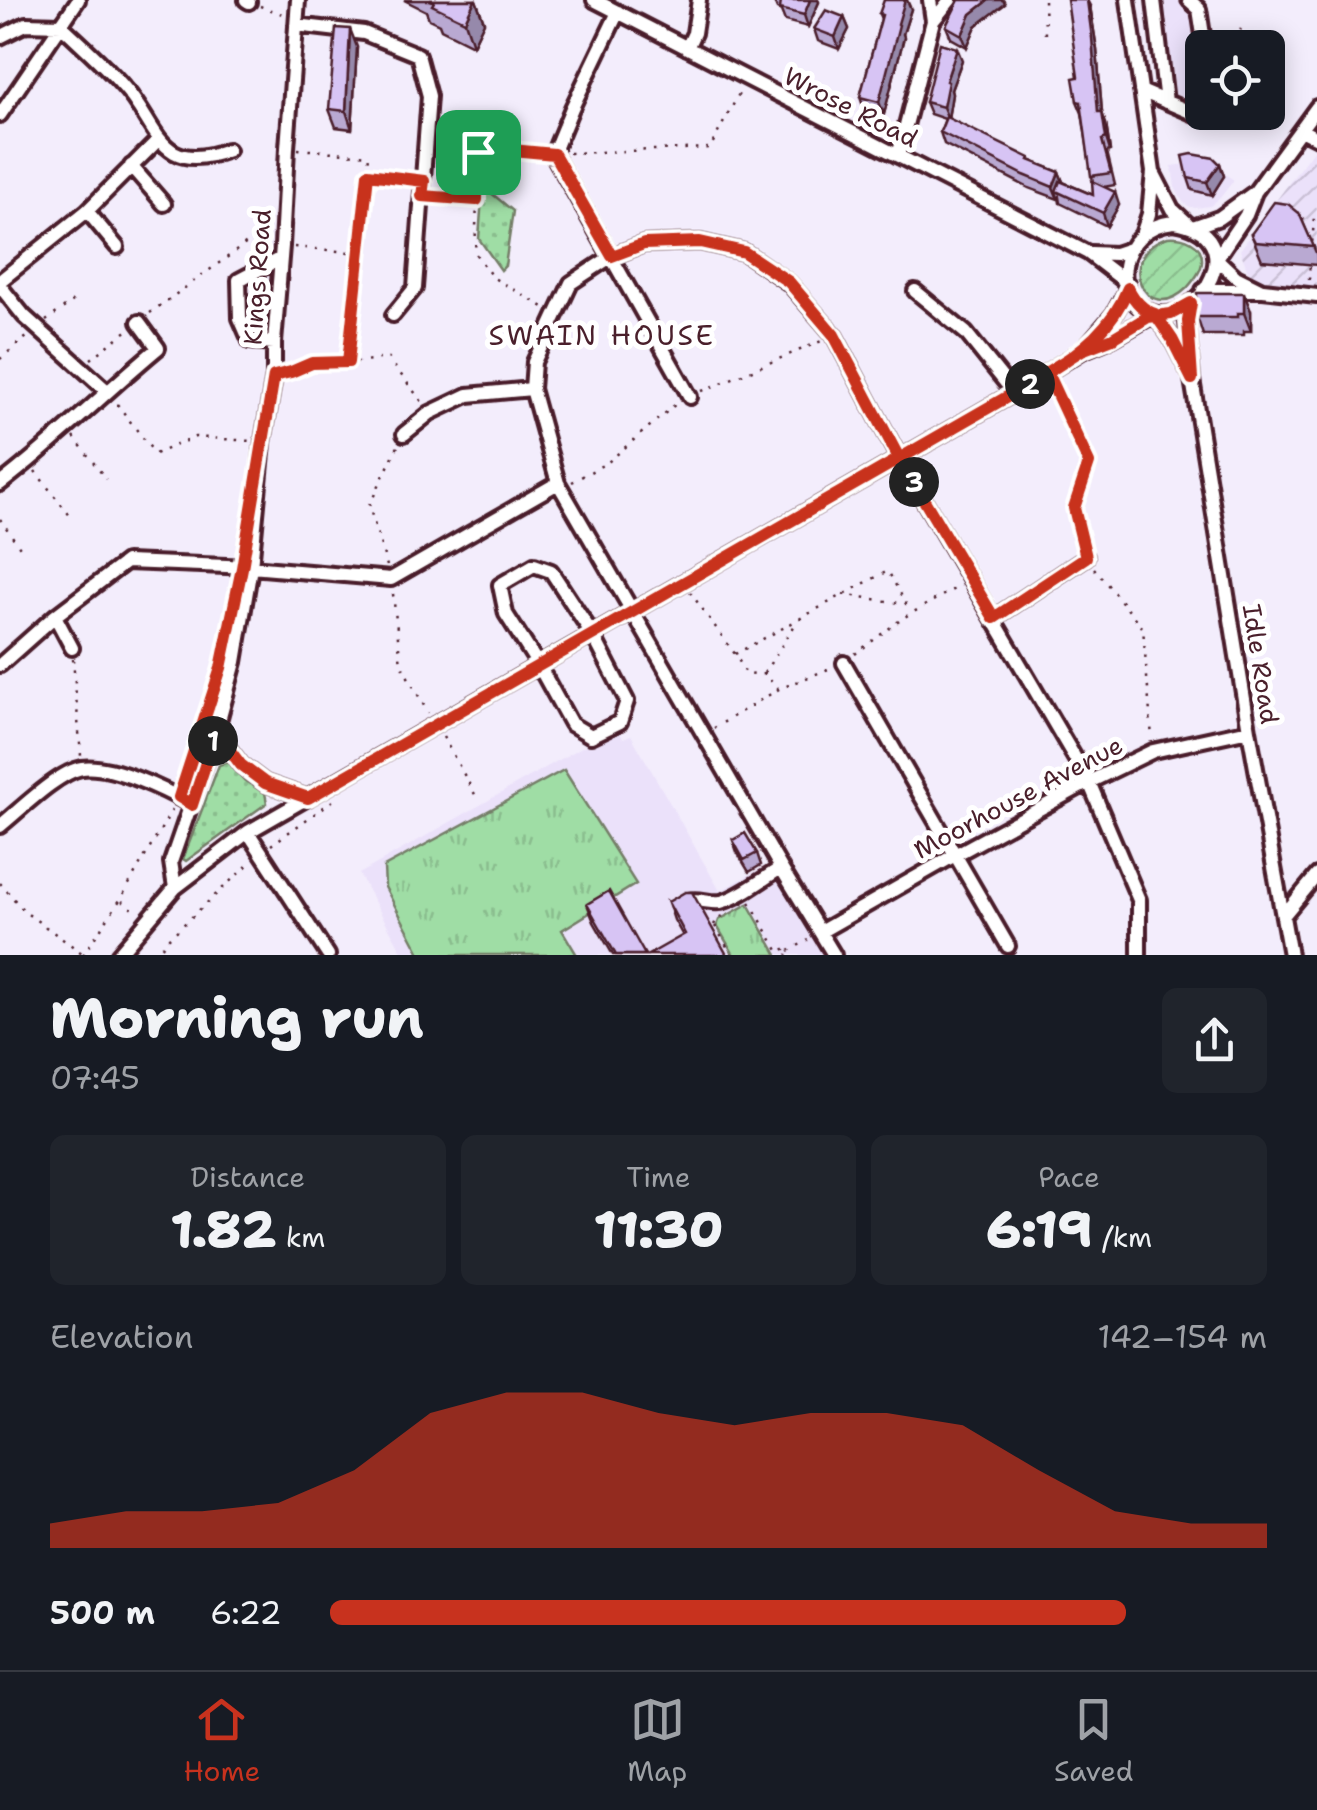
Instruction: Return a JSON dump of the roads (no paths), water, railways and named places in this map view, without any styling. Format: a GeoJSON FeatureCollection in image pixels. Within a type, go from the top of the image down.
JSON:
{"type":"FeatureCollection","features":[{"type":"Feature","properties":{"kind":"street"},"geometry":{"type":"LineString","coordinates":[[0,115],[78,0]]}},
{"type":"Feature","properties":{"kind":"street","name":"Kings Road"},"geometry":{"type":"LineString","coordinates":[[175,888],[171,862],[216,732],[235,662],[251,567],[263,442],[274,376],[298,0]]}},
{"type":"Feature","properties":{"kind":"street","name":"Wrose Road"},"geometry":{"type":"LineString","coordinates":[[594,0],[1088,253],[1127,286]]}},
{"type":"Feature","properties":{"kind":"street"},"geometry":{"type":"LineString","coordinates":[[687,48],[694,34],[698,0]]}},
{"type":"Feature","properties":{"kind":"street"},"geometry":{"type":"LineString","coordinates":[[898,156],[932,21],[930,0]]}},
{"type":"Feature","properties":{"kind":"street"},"geometry":{"type":"LineString","coordinates":[[932,21],[950,0]]}},
{"type":"Feature","properties":{"kind":"street"},"geometry":{"type":"LineString","coordinates":[[1128,0],[1153,172],[1144,232],[1130,249],[1125,266],[1127,286],[1141,307],[1155,314],[1171,314],[1191,303],[1203,290],[1213,276],[1217,258],[1208,238],[1172,209],[1153,172]]}},
{"type":"Feature","properties":{"kind":"street"},"geometry":{"type":"LineString","coordinates":[[1154,0],[1166,102]]}},
{"type":"Feature","properties":{"kind":"street"},"geometry":{"type":"LineString","coordinates":[[1188,0],[1199,9],[1202,30]]}},
{"type":"Feature","properties":{"kind":"street"},"geometry":{"type":"LineString","coordinates":[[618,12],[554,154],[690,396]]}},
{"type":"Feature","properties":{"kind":"street"},"geometry":{"type":"LineString","coordinates":[[0,37],[26,24],[62,25],[126,88],[158,140],[193,158],[228,150]]}},
{"type":"Feature","properties":{"kind":"street"},"geometry":{"type":"LineString","coordinates":[[296,25],[364,33],[418,55],[430,96],[415,288],[393,315]]}},
{"type":"Feature","properties":{"kind":"street"},"geometry":{"type":"LineString","coordinates":[[1141,90],[1185,110]]}},
{"type":"Feature","properties":{"kind":"street"},"geometry":{"type":"LineString","coordinates":[[1217,258],[1246,215],[1255,192],[1317,107]]}},
{"type":"Feature","properties":{"kind":"street"},"geometry":{"type":"LineString","coordinates":[[1300,130],[1317,138]]}},
{"type":"Feature","properties":{"kind":"street"},"geometry":{"type":"LineString","coordinates":[[107,391],[24,316],[0,283],[87,211],[158,140]]}},
{"type":"Feature","properties":{"kind":"street"},"geometry":{"type":"LineString","coordinates":[[131,166],[164,204]]}},
{"type":"Feature","properties":{"kind":"street"},"geometry":{"type":"LineString","coordinates":[[1144,232],[1162,223],[1191,226],[1219,218],[1255,192]]}},
{"type":"Feature","properties":{"kind":"street"},"geometry":{"type":"LineString","coordinates":[[87,211],[118,247]]}},
{"type":"Feature","properties":{"kind":"street"},"geometry":{"type":"LineString","coordinates":[[834,955],[817,935],[558,483],[532,389],[534,362],[571,282],[612,256],[644,244],[700,242],[744,252],[789,282],[834,335],[899,458],[1089,782],[1139,900],[1139,955]]}},
{"type":"Feature","properties":{"kind":"street"},"geometry":{"type":"LineString","coordinates":[[1088,253],[1108,255],[1130,249]]}},
{"type":"Feature","properties":{"kind":"street"},"geometry":{"type":"LineString","coordinates":[[274,343],[250,342],[240,318],[239,280],[282,252]]}},
{"type":"Feature","properties":{"kind":"street"},"geometry":{"type":"LineString","coordinates":[[1217,258],[1236,277],[1263,290]]}},
{"type":"Feature","properties":{"kind":"street"},"geometry":{"type":"LineString","coordinates":[[1082,350],[1114,314],[1127,286]]}},
{"type":"Feature","properties":{"kind":"street"},"geometry":{"type":"LineString","coordinates":[[1203,290],[1263,290],[1312,296]]}},
{"type":"Feature","properties":{"kind":"street"},"geometry":{"type":"LineString","coordinates":[[915,291],[966,333],[1014,393]]}},
{"type":"Feature","properties":{"kind":"street","name":"Idle Road"},"geometry":{"type":"LineString","coordinates":[[1191,303],[1188,321],[1192,379],[1290,955]]}},
{"type":"Feature","properties":{"kind":"street"},"geometry":{"type":"LineString","coordinates":[[118,955],[175,888],[248,832],[1014,393],[1082,350],[1155,314]]}},
{"type":"Feature","properties":{"kind":"street","name":"Idle Road"},"geometry":{"type":"LineString","coordinates":[[1155,314],[1192,379]]}},
{"type":"Feature","properties":{"kind":"street"},"geometry":{"type":"LineString","coordinates":[[0,484],[158,348],[139,322]]}},
{"type":"Feature","properties":{"kind":"street"},"geometry":{"type":"LineString","coordinates":[[404,434],[430,413],[468,395],[532,389]]}},
{"type":"Feature","properties":{"kind":"street"},"geometry":{"type":"LineString","coordinates":[[0,666],[55,616],[126,562],[251,567],[391,579],[558,483]]}},
{"type":"Feature","properties":{"kind":"street"},"geometry":{"type":"LineString","coordinates":[[994,618],[1086,557]]}},
{"type":"Feature","properties":{"kind":"street"},"geometry":{"type":"LineString","coordinates":[[534,565],[552,571],[593,635],[627,701],[620,722],[591,736],[571,724],[506,614],[500,585],[534,565]]}},
{"type":"Feature","properties":{"kind":"street"},"geometry":{"type":"LineString","coordinates":[[55,616],[72,648]]}},
{"type":"Feature","properties":{"kind":"street"},"geometry":{"type":"LineString","coordinates":[[844,663],[1008,946]]}},
{"type":"Feature","properties":{"kind":"street","name":"Moorhouse Avenue"},"geometry":{"type":"LineString","coordinates":[[817,935],[956,854],[1153,751],[1249,730]]}},
{"type":"Feature","properties":{"kind":"street"},"geometry":{"type":"LineString","coordinates":[[216,732],[241,765],[265,783],[308,798]]}},
{"type":"Feature","properties":{"kind":"street"},"geometry":{"type":"LineString","coordinates":[[0,826],[53,782],[82,768],[120,772],[192,805]]}},
{"type":"Feature","properties":{"kind":"street"},"geometry":{"type":"LineString","coordinates":[[248,832],[328,955]]}},
{"type":"Feature","properties":{"kind":"street"},"geometry":{"type":"LineString","coordinates":[[688,901],[726,900],[781,868]]}},
{"type":"Feature","properties":{"kind":"street"},"geometry":{"type":"LineString","coordinates":[[1284,915],[1317,875]]}},
{"type":"Feature","properties":{"kind":"district","name":"SWAIN HOUSE"},"geometry":{"type":"Point","coordinates":[602,335]}}]}
